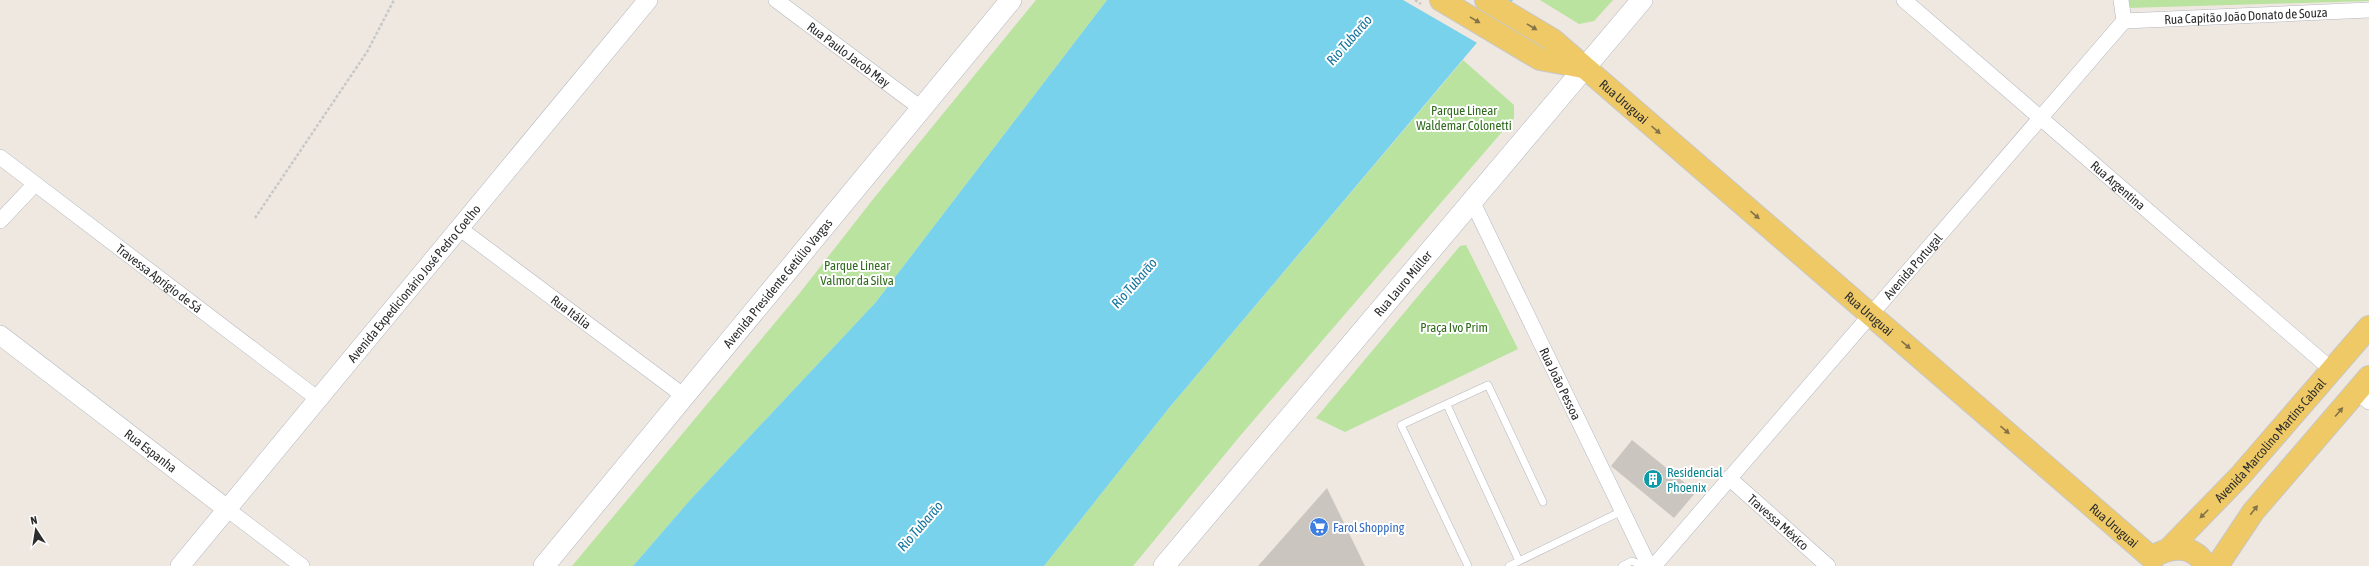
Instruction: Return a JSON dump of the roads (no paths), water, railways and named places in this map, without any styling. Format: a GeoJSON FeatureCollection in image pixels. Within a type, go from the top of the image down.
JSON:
{"type":"FeatureCollection","features":[{"type":"Feature","properties":{"kind":"main road","name":"Avenida Presidente Getúlio Vargas"},"geometry":{"type":"LineString","coordinates":[[544,566],[1011,0]]}},
{"type":"Feature","properties":{"kind":"main road"},"geometry":{"type":"LineString","coordinates":[[1441,0],[1540,59],[1584,68]]}},
{"type":"Feature","properties":{"kind":"main road","name":"Rua Uruguai"},"geometry":{"type":"LineString","coordinates":[[1486,0],[1553,40],[1870,314],[2157,558]]}},
{"type":"Feature","properties":{"kind":"main road","name":"Rua Lauro Müller"},"geometry":{"type":"LineString","coordinates":[[1164,566],[1642,0]]}},
{"type":"Feature","properties":{"kind":"main road","name":"Avenida Marcolino Martins Cabral"},"geometry":{"type":"LineString","coordinates":[[2157,558],[2240,476],[2369,327]]}},
{"type":"Feature","properties":{"kind":"main road"},"geometry":{"type":"LineString","coordinates":[[2217,566],[2253,512],[2365,390]]}},
{"type":"Feature","properties":{"kind":"main road"},"geometry":{"type":"LineString","coordinates":[[2157,558],[2187,549],[2196,553],[2206,566]]}},
{"type":"Feature","properties":{"kind":"street","name":"Avenida Expedicionário José Pedro Coelho"},"geometry":{"type":"LineString","coordinates":[[180,566],[648,0]]}},
{"type":"Feature","properties":{"kind":"street","name":"Rua Paulo Jacob May"},"geometry":{"type":"LineString","coordinates":[[776,0],[922,108]]}},
{"type":"Feature","properties":{"kind":"street","name":"Rua Argentina"},"geometry":{"type":"LineString","coordinates":[[1904,0],[2332,370]]}},
{"type":"Feature","properties":{"kind":"street"},"geometry":{"type":"LineString","coordinates":[[2121,0],[2124,21]]}},
{"type":"Feature","properties":{"kind":"street","name":"Rua Capitão João Donato de Souza"},"geometry":{"type":"LineString","coordinates":[[2124,21],[2369,10]]}},
{"type":"Feature","properties":{"kind":"street","name":"Avenida Portugal"},"geometry":{"type":"LineString","coordinates":[[1654,566],[2124,21]]}},
{"type":"Feature","properties":{"kind":"street","name":"Travessa Aprígio de Sá"},"geometry":{"type":"LineString","coordinates":[[0,157],[318,399]]}},
{"type":"Feature","properties":{"kind":"street"},"geometry":{"type":"LineString","coordinates":[[0,221],[35,184]]}},
{"type":"Feature","properties":{"kind":"street","name":"Rua João Pessoa"},"geometry":{"type":"LineString","coordinates":[[1472,201],[1649,566]]}},
{"type":"Feature","properties":{"kind":"street","name":"Rua Itália"},"geometry":{"type":"LineString","coordinates":[[459,228],[684,396]]}},
{"type":"Feature","properties":{"kind":"street","name":"Rua Espanha"},"geometry":{"type":"LineString","coordinates":[[0,335],[302,566]]}},
{"type":"Feature","properties":{"kind":"street","name":"Travessa México"},"geometry":{"type":"LineString","coordinates":[[1729,478],[1828,566]]}},
{"type":"Feature","properties":{"kind":"lane"},"geometry":{"type":"LineString","coordinates":[[1468,566],[1401,425],[1488,386],[1543,502]]}},
{"type":"Feature","properties":{"kind":"lane"},"geometry":{"type":"LineString","coordinates":[[1447,405],[1519,561]]}},
{"type":"Feature","properties":{"kind":"lane"},"geometry":{"type":"LineString","coordinates":[[1509,566],[1622,511]]}},
{"type":"Feature","properties":{"kind":"lane"},"geometry":{"type":"LineString","coordinates":[[1622,566],[1632,561],[1643,566]]}},
{"type":"Feature","properties":{"kind":"water","name":"Rio Tubarão"},"geometry":{"type":"Polygon","coordinates":[[[1107,0],[1513,0],[1169,408],[1044,566],[633,566],[691,499],[876,302],[1107,0]]]}},
{"type":"Feature","properties":{"kind":"place","name":"Residencial Phoenix"},"geometry":{"type":"Point","coordinates":[1653,479]}},
{"type":"Feature","properties":{"kind":"place","name":"Farol Shopping"},"geometry":{"type":"Point","coordinates":[1319,527]}},
{"type":"Feature","properties":{"kind":"park label","name":"Parque Linear Waldemar Colonetti"},"geometry":{"type":"Point","coordinates":[1464,118]}},
{"type":"Feature","properties":{"kind":"park label","name":"Parque Linear Valmor da Silva"},"geometry":{"type":"Point","coordinates":[857,272]}},
{"type":"Feature","properties":{"kind":"park label","name":"Praça Ivo Prim"},"geometry":{"type":"Point","coordinates":[1454,327]}}]}
